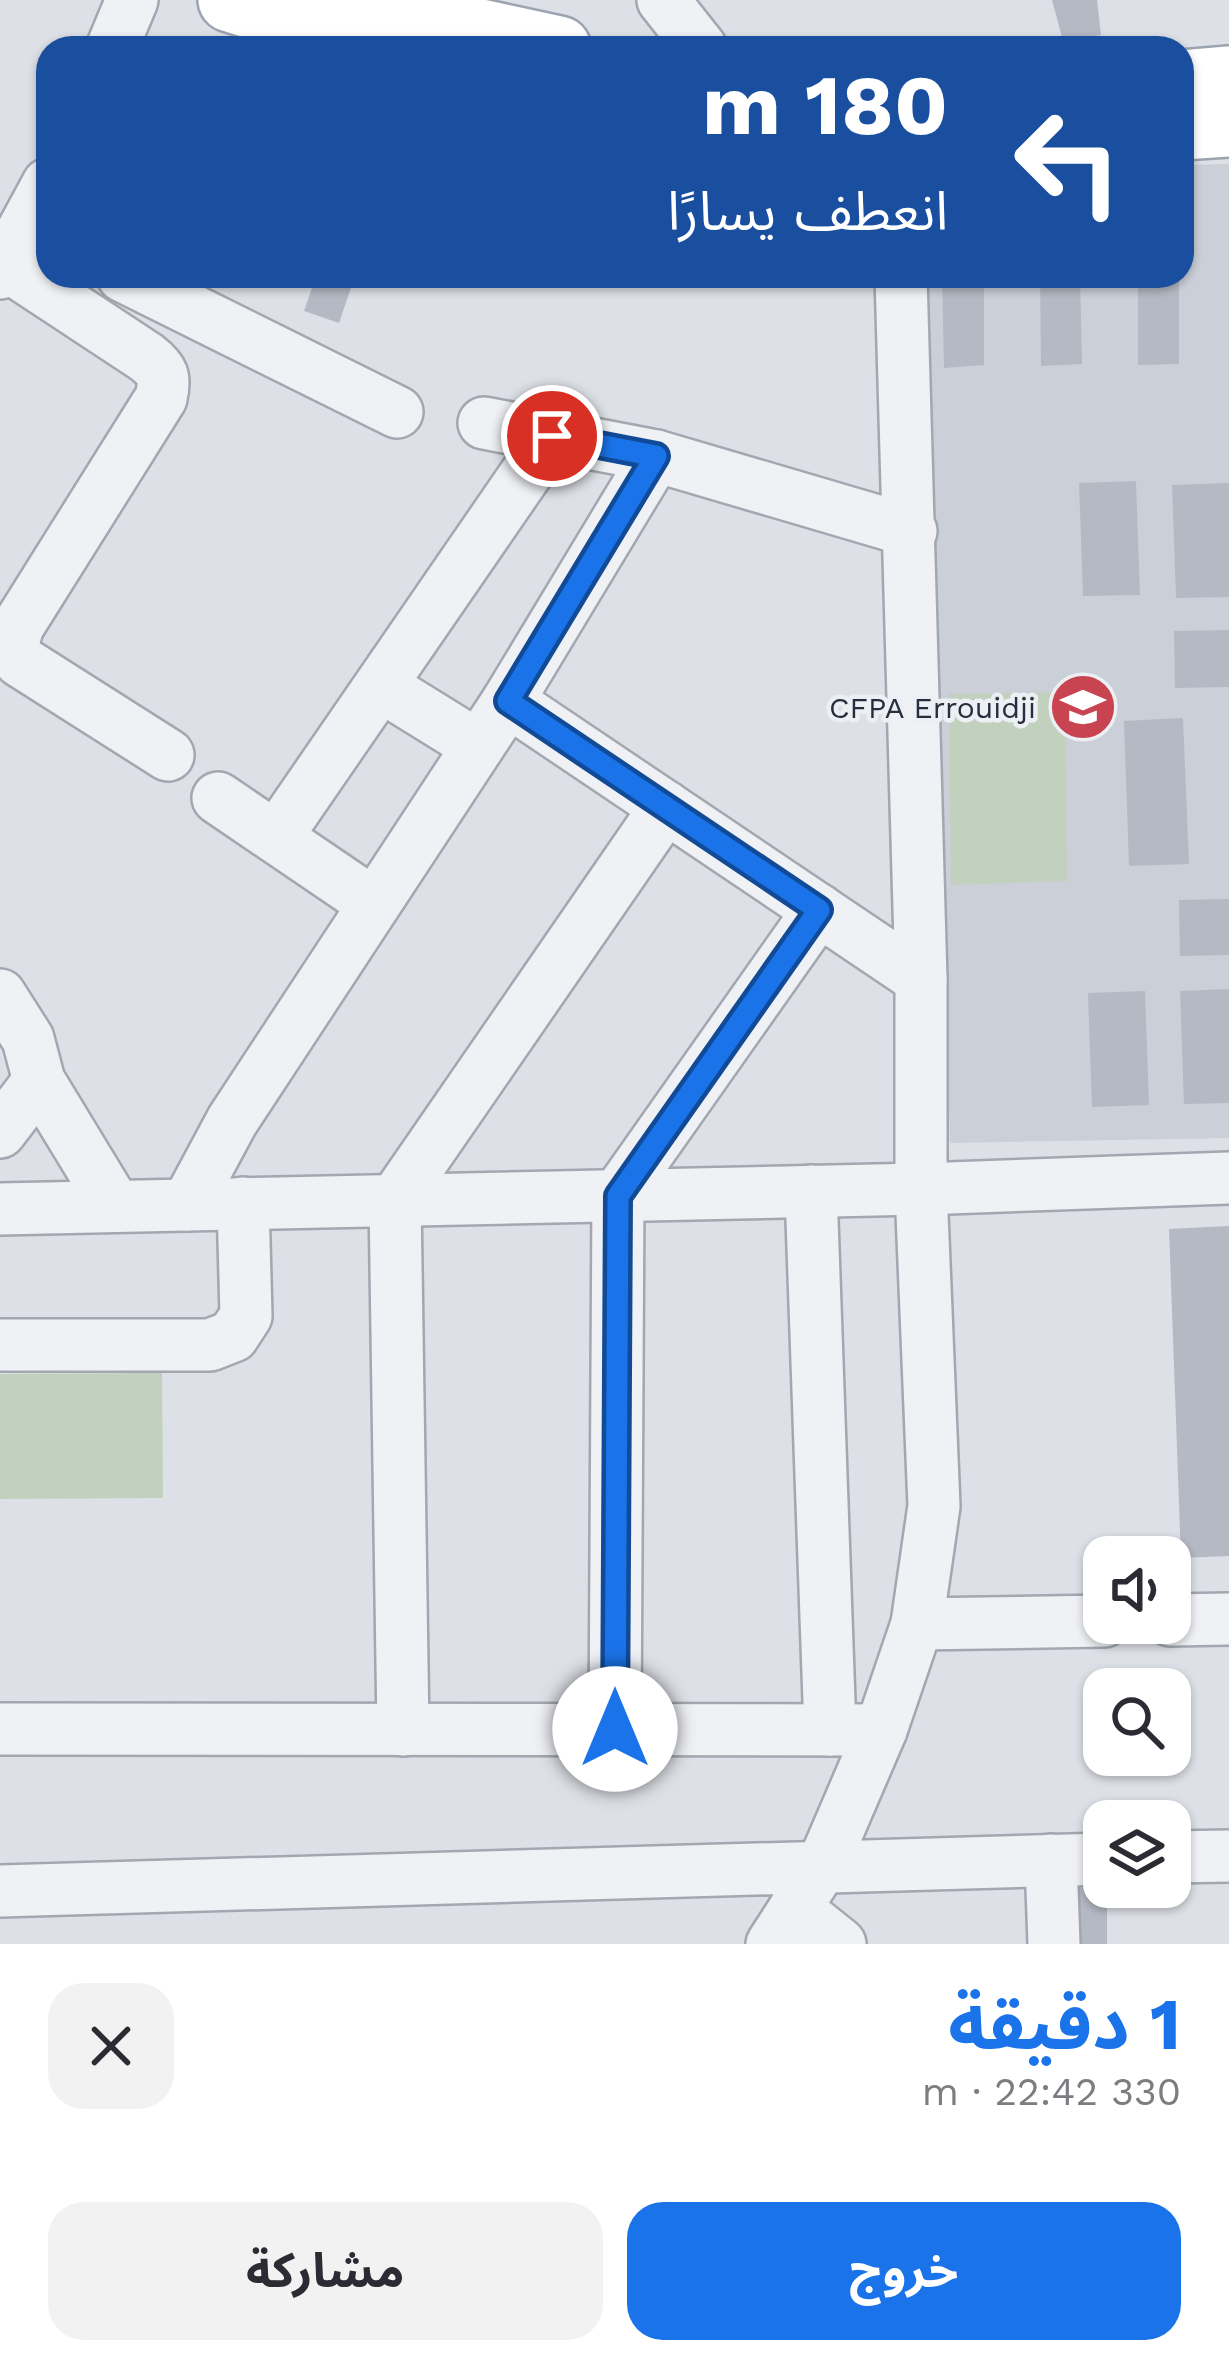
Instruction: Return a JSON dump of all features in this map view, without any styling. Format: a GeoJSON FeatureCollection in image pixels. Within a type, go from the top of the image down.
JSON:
{"type":"FeatureCollection","features":[{"type":"Feature","properties":{"kind":"main road"},"geometry":{"type":"LineString","coordinates":[[230,0],[344,36]]}},
{"type":"Feature","properties":{"kind":"main road"},"geometry":{"type":"LineString","coordinates":[[362,0],[456,12],[525,36]]}},
{"type":"Feature","properties":{"kind":"main road"},"geometry":{"type":"LineString","coordinates":[[1194,81],[1229,78]]}},
{"type":"Feature","properties":{"kind":"main road"},"geometry":{"type":"LineString","coordinates":[[1194,127],[1229,125]]}},
{"type":"Feature","properties":{"kind":"street"},"geometry":{"type":"LineString","coordinates":[[117,36],[132,0]]}},
{"type":"Feature","properties":{"kind":"street"},"geometry":{"type":"LineString","coordinates":[[663,0],[692,36]]}},
{"type":"Feature","properties":{"kind":"street"},"geometry":{"type":"LineString","coordinates":[[76,288],[161,369],[165,380],[161,398],[18,626],[11,650],[20,661],[168,754]]}},
{"type":"Feature","properties":{"kind":"street"},"geometry":{"type":"LineString","coordinates":[[147,288],[397,412]]}},
{"type":"Feature","properties":{"kind":"street"},"geometry":{"type":"LineString","coordinates":[[840,1944],[784,1926],[823,1864],[881,1730],[916,1624],[934,1506],[921,1189],[921,979],[901,288]]}},
{"type":"Feature","properties":{"kind":"street"},"geometry":{"type":"LineString","coordinates":[[484,423],[656,456],[911,531]]}},
{"type":"Feature","properties":{"kind":"street"},"geometry":{"type":"LineString","coordinates":[[277,837],[552,436]]}},
{"type":"Feature","properties":{"kind":"street"},"geometry":{"type":"LineString","coordinates":[[187,1204],[232,1121],[508,701],[656,456]]}},
{"type":"Feature","properties":{"kind":"street"},"geometry":{"type":"LineString","coordinates":[[381,686],[478,746]]}},
{"type":"Feature","properties":{"kind":"street"},"geometry":{"type":"LineString","coordinates":[[508,701],[921,979]]}},
{"type":"Feature","properties":{"kind":"street"},"geometry":{"type":"LineString","coordinates":[[218,798],[374,904]]}},
{"type":"Feature","properties":{"kind":"street"},"geometry":{"type":"LineString","coordinates":[[403,1730],[394,1200],[665,807]]}},
{"type":"Feature","properties":{"kind":"street"},"geometry":{"type":"LineString","coordinates":[[615,1729],[618,1196],[819,910]]}},
{"type":"Feature","properties":{"kind":"street"},"geometry":{"type":"LineString","coordinates":[[0,995],[28,1039],[39,1081],[115,1206]]}},
{"type":"Feature","properties":{"kind":"street"},"geometry":{"type":"LineString","coordinates":[[0,1132],[39,1081]]}},
{"type":"Feature","properties":{"kind":"street"},"geometry":{"type":"LineString","coordinates":[[0,1209],[1229,1178]]}},
{"type":"Feature","properties":{"kind":"street"},"geometry":{"type":"LineString","coordinates":[[811,1191],[830,1730]]}},
{"type":"Feature","properties":{"kind":"street"},"geometry":{"type":"LineString","coordinates":[[0,1345],[210,1345],[232,1336],[247,1316],[243,1203]]}},
{"type":"Feature","properties":{"kind":"street"},"geometry":{"type":"LineString","coordinates":[[1191,1620],[1229,1619]]}},
{"type":"Feature","properties":{"kind":"street"},"geometry":{"type":"LineString","coordinates":[[916,1624],[1083,1621]]}},
{"type":"Feature","properties":{"kind":"street"},"geometry":{"type":"LineString","coordinates":[[0,1729],[881,1730]]}},
{"type":"Feature","properties":{"kind":"street"},"geometry":{"type":"LineString","coordinates":[[1191,1857],[1229,1856]]}},
{"type":"Feature","properties":{"kind":"street"},"geometry":{"type":"LineString","coordinates":[[0,1891],[1083,1859]]}},
{"type":"Feature","properties":{"kind":"street"},"geometry":{"type":"LineString","coordinates":[[1051,1860],[1054,1944]]}},
{"type":"Feature","properties":{"kind":"shaded area","name":"CFPA Errouidji"},"geometry":{"type":"Polygon","coordinates":[[[1229,164],[1229,1138],[950,1143],[924,288],[1194,288],[1194,165],[1229,164]]]}},
{"type":"Feature","properties":{"kind":"green space"},"geometry":{"type":"Polygon","coordinates":[[[1065,692],[1067,881],[951,885],[949,694],[1065,692]]]}},
{"type":"Feature","properties":{"kind":"green space"},"geometry":{"type":"Polygon","coordinates":[[[162,1373],[163,1498],[0,1499],[0,1374],[162,1373]]]}},
{"type":"Feature","properties":{"kind":"building"},"geometry":{"type":"Polygon","coordinates":[[[1052,0],[1097,0],[1101,35],[1062,36],[1052,0]]]}},
{"type":"Feature","properties":{"kind":"building"},"geometry":{"type":"Polygon","coordinates":[[[312,288],[351,288],[339,323],[304,311],[312,288]]]}},
{"type":"Feature","properties":{"kind":"building"},"geometry":{"type":"Polygon","coordinates":[[[942,288],[984,288],[984,365],[944,368],[942,288]]]}},
{"type":"Feature","properties":{"kind":"building"},"geometry":{"type":"Polygon","coordinates":[[[1040,288],[1080,288],[1082,364],[1041,366],[1040,288]]]}},
{"type":"Feature","properties":{"kind":"building"},"geometry":{"type":"Polygon","coordinates":[[[1138,288],[1179,288],[1179,364],[1138,365],[1138,288]]]}},
{"type":"Feature","properties":{"kind":"building"},"geometry":{"type":"Polygon","coordinates":[[[1136,481],[1140,595],[1083,596],[1079,483],[1136,481]]]}},
{"type":"Feature","properties":{"kind":"building"},"geometry":{"type":"Polygon","coordinates":[[[1229,483],[1229,597],[1176,598],[1172,485],[1229,483]]]}},
{"type":"Feature","properties":{"kind":"building"},"geometry":{"type":"Polygon","coordinates":[[[1229,630],[1229,687],[1175,688],[1174,631],[1229,630]]]}},
{"type":"Feature","properties":{"kind":"building"},"geometry":{"type":"Polygon","coordinates":[[[1183,718],[1189,864],[1129,866],[1124,721],[1183,718]]]}},
{"type":"Feature","properties":{"kind":"building"},"geometry":{"type":"Polygon","coordinates":[[[1229,899],[1229,955],[1180,956],[1179,900],[1229,899]]]}},
{"type":"Feature","properties":{"kind":"building"},"geometry":{"type":"Polygon","coordinates":[[[1229,989],[1229,1103],[1184,1104],[1180,991],[1229,989]]]}},
{"type":"Feature","properties":{"kind":"building"},"geometry":{"type":"Polygon","coordinates":[[[1145,991],[1149,1105],[1092,1107],[1088,993],[1145,991]]]}},
{"type":"Feature","properties":{"kind":"building"},"geometry":{"type":"Polygon","coordinates":[[[1229,1226],[1229,1556],[1191,1558],[1191,1536],[1180,1536],[1169,1229],[1229,1226]]]}},
{"type":"Feature","properties":{"kind":"building"},"geometry":{"type":"Polygon","coordinates":[[[1066,1888],[1083,1888],[1083,1908],[1107,1908],[1107,1944],[1066,1944],[1066,1888]]]}},
{"type":"Feature","properties":{"kind":"place","name":"CFPA Errouidji"},"geometry":{"type":"Point","coordinates":[1083,707]}},
{"type":"Feature","properties":{"kind":"route"},"geometry":{"type":"LineString","coordinates":[[552,436],[656,456],[508,701],[819,910],[618,1196],[615,1729]]}}]}
